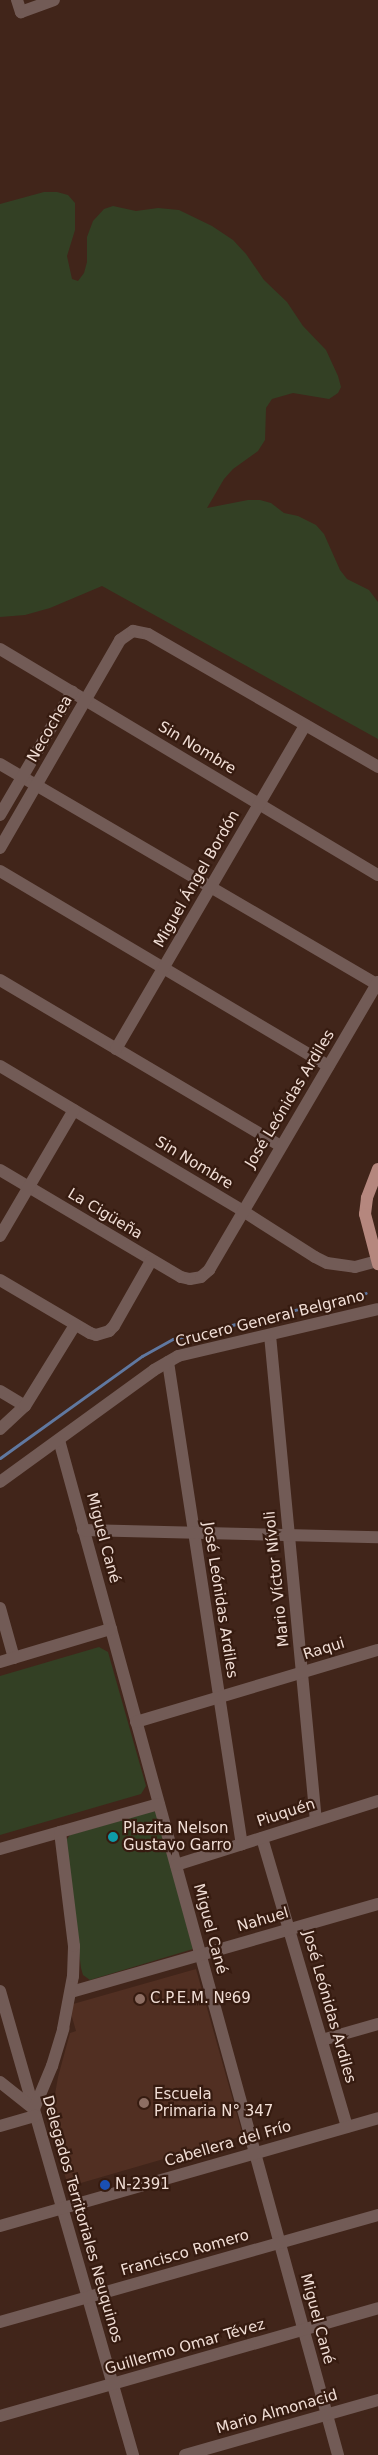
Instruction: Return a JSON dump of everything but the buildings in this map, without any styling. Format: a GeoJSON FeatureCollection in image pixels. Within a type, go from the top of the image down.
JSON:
{"type":"FeatureCollection","features":[{"type":"Feature","properties":{"kind":"main road"},"geometry":{"type":"LineString","coordinates":[[378,1169],[367,1198],[365,1214],[378,1263]]}},
{"type":"Feature","properties":{"kind":"street"},"geometry":{"type":"LineString","coordinates":[[19,6],[54,0]]}},
{"type":"Feature","properties":{"kind":"street","name":"Necochea"},"geometry":{"type":"LineString","coordinates":[[0,848],[120,640],[133,631],[148,634],[306,725]]}},
{"type":"Feature","properties":{"kind":"street","name":"Sin Nombre"},"geometry":{"type":"LineString","coordinates":[[0,649],[378,875]]}},
{"type":"Feature","properties":{"kind":"street","name":"Necochea"},"geometry":{"type":"LineString","coordinates":[[0,815],[72,692]]}},
{"type":"Feature","properties":{"kind":"street"},"geometry":{"type":"LineString","coordinates":[[306,725],[378,767]]}},
{"type":"Feature","properties":{"kind":"street","name":"Miguel Ángel Bordón"},"geometry":{"type":"LineString","coordinates":[[116,1049],[306,725]]}},
{"type":"Feature","properties":{"kind":"street"},"geometry":{"type":"LineString","coordinates":[[0,764],[377,983]]}},
{"type":"Feature","properties":{"kind":"street"},"geometry":{"type":"LineString","coordinates":[[0,871],[329,1066]]}},
{"type":"Feature","properties":{"kind":"street"},"geometry":{"type":"LineString","coordinates":[[0,980],[281,1146]]}},
{"type":"Feature","properties":{"kind":"street","name":"José Leónidas Ardiles"},"geometry":{"type":"LineString","coordinates":[[195,1279],[209,1270],[377,983]]}},
{"type":"Feature","properties":{"kind":"street","name":"Sin Nombre"},"geometry":{"type":"LineString","coordinates":[[0,1066],[243,1211],[315,1257],[327,1263],[355,1267],[378,1263]]}},
{"type":"Feature","properties":{"kind":"street"},"geometry":{"type":"LineString","coordinates":[[0,1236],[74,1110]]}},
{"type":"Feature","properties":{"kind":"street","name":"La Cigüeña"},"geometry":{"type":"LineString","coordinates":[[0,1170],[152,1261],[181,1277],[195,1279]]}},
{"type":"Feature","properties":{"kind":"street"},"geometry":{"type":"LineString","coordinates":[[0,1280],[90,1333],[103,1334],[114,1326],[152,1261]]}},
{"type":"Feature","properties":{"kind":"street","name":"Crucero General Belgrano"},"geometry":{"type":"LineString","coordinates":[[0,1482],[168,1362],[191,1352],[270,1336],[378,1309]]}},
{"type":"Feature","properties":{"kind":"street"},"geometry":{"type":"LineString","coordinates":[[0,1430],[26,1406],[76,1325]]}},
{"type":"Feature","properties":{"kind":"street","name":"Mario Víctor Nívoli"},"geometry":{"type":"LineString","coordinates":[[270,1336],[316,1820]]}},
{"type":"Feature","properties":{"kind":"street","name":"José Leónidas Ardiles"},"geometry":{"type":"LineString","coordinates":[[168,1362],[192,1531],[242,1844]]}},
{"type":"Feature","properties":{"kind":"street"},"geometry":{"type":"LineString","coordinates":[[0,1391],[26,1406]]}},
{"type":"Feature","properties":{"kind":"street","name":"Miguel Cané"},"geometry":{"type":"LineString","coordinates":[[59,1440],[338,2455]]}},
{"type":"Feature","properties":{"kind":"street"},"geometry":{"type":"LineString","coordinates":[[84,1530],[192,1531],[378,1537]]}},
{"type":"Feature","properties":{"kind":"street"},"geometry":{"type":"LineString","coordinates":[[0,1608],[14,1658]]}},
{"type":"Feature","properties":{"kind":"street"},"geometry":{"type":"LineString","coordinates":[[0,1662],[110,1629]]}},
{"type":"Feature","properties":{"kind":"street","name":"Raqui"},"geometry":{"type":"LineString","coordinates":[[136,1722],[378,1650]]}},
{"type":"Feature","properties":{"kind":"street","name":"Piuquén"},"geometry":{"type":"LineString","coordinates":[[176,1865],[378,1801]]}},
{"type":"Feature","properties":{"kind":"street"},"geometry":{"type":"LineString","coordinates":[[0,1849],[159,1804]]}},
{"type":"Feature","properties":{"kind":"street"},"geometry":{"type":"LineString","coordinates":[[0,2126],[35,2112],[58,2048],[71,1992],[74,1946],[60,1832]]}},
{"type":"Feature","properties":{"kind":"street","name":"José Leónidas Ardiles"},"geometry":{"type":"LineString","coordinates":[[262,1838],[347,2127]]}},
{"type":"Feature","properties":{"kind":"street","name":"Nahuel"},"geometry":{"type":"LineString","coordinates":[[71,1992],[378,1904]]}},
{"type":"Feature","properties":{"kind":"street","name":"Delegados Territoriales Neuquinos"},"geometry":{"type":"LineString","coordinates":[[0,1991],[133,2455]]}},
{"type":"Feature","properties":{"kind":"street"},"geometry":{"type":"LineString","coordinates":[[322,2040],[378,2024]]}},
{"type":"Feature","properties":{"kind":"street"},"geometry":{"type":"LineString","coordinates":[[0,2082],[35,2112]]}},
{"type":"Feature","properties":{"kind":"street","name":"Cabellera del Frío"},"geometry":{"type":"LineString","coordinates":[[0,2226],[378,2118]]}},
{"type":"Feature","properties":{"kind":"street","name":"Francisco Romero"},"geometry":{"type":"LineString","coordinates":[[0,2322],[378,2215]]}},
{"type":"Feature","properties":{"kind":"street","name":"Guillermo Omar Tévez"},"geometry":{"type":"LineString","coordinates":[[0,2416],[378,2308]]}},
{"type":"Feature","properties":{"kind":"street","name":"Mario Almonacid"},"geometry":{"type":"LineString","coordinates":[[185,2455],[378,2400]]}},
{"type":"Feature","properties":{"kind":"shaded area","name":"Escuela Primaria N° 347"},"geometry":{"type":"Polygon","coordinates":[[[196,1969],[243,2136],[74,2185],[66,2179],[50,2123],[58,2077],[70,2033],[76,2031],[70,2010],[73,2004],[196,1969]]]}},
{"type":"Feature","properties":{"kind":"green space"},"geometry":{"type":"Polygon","coordinates":[[[44,192],[57,192],[68,195],[75,203],[75,230],[67,256],[72,279],[78,281],[84,273],[87,262],[87,237],[93,221],[104,209],[113,206],[136,211],[158,208],[179,210],[212,226],[233,240],[246,254],[264,280],[287,302],[303,326],[326,350],[338,376],[341,387],[338,393],[329,399],[293,393],[272,399],[266,408],[265,440],[258,451],[233,469],[224,479],[207,508],[248,500],[260,500],[271,503],[284,513],[298,516],[316,525],[324,534],[340,570],[347,579],[369,590],[378,602],[378,739],[102,586],[50,608],[25,615],[0,617],[0,204],[44,192]]]}},
{"type":"Feature","properties":{"kind":"green space"},"geometry":{"type":"Polygon","coordinates":[[[99,1647],[108,1652],[146,1786],[141,1794],[0,1835],[0,1676],[99,1647]]]}},
{"type":"Feature","properties":{"kind":"green space"},"geometry":{"type":"Polygon","coordinates":[[[153,1811],[156,1812],[193,1949],[90,1980],[83,1975],[81,1968],[66,1848],[67,1839],[70,1835],[153,1811]]]}},
{"type":"Feature","properties":{"kind":"waterway"},"geometry":{"type":"LineString","coordinates":[[0,1458],[142,1356],[173,1339],[366,1293]]}},
{"type":"Feature","properties":{"kind":"place","name":"Plazita Nelson Gustavo Garro"},"geometry":{"type":"Point","coordinates":[113,1837]}},
{"type":"Feature","properties":{"kind":"place","name":"C.P.E.M. Nº69"},"geometry":{"type":"Point","coordinates":[140,1999]}},
{"type":"Feature","properties":{"kind":"place","name":"Escuela Primaria N° 347"},"geometry":{"type":"Point","coordinates":[144,2103]}},
{"type":"Feature","properties":{"kind":"place","name":"N-2391"},"geometry":{"type":"Point","coordinates":[105,2185]}}]}
